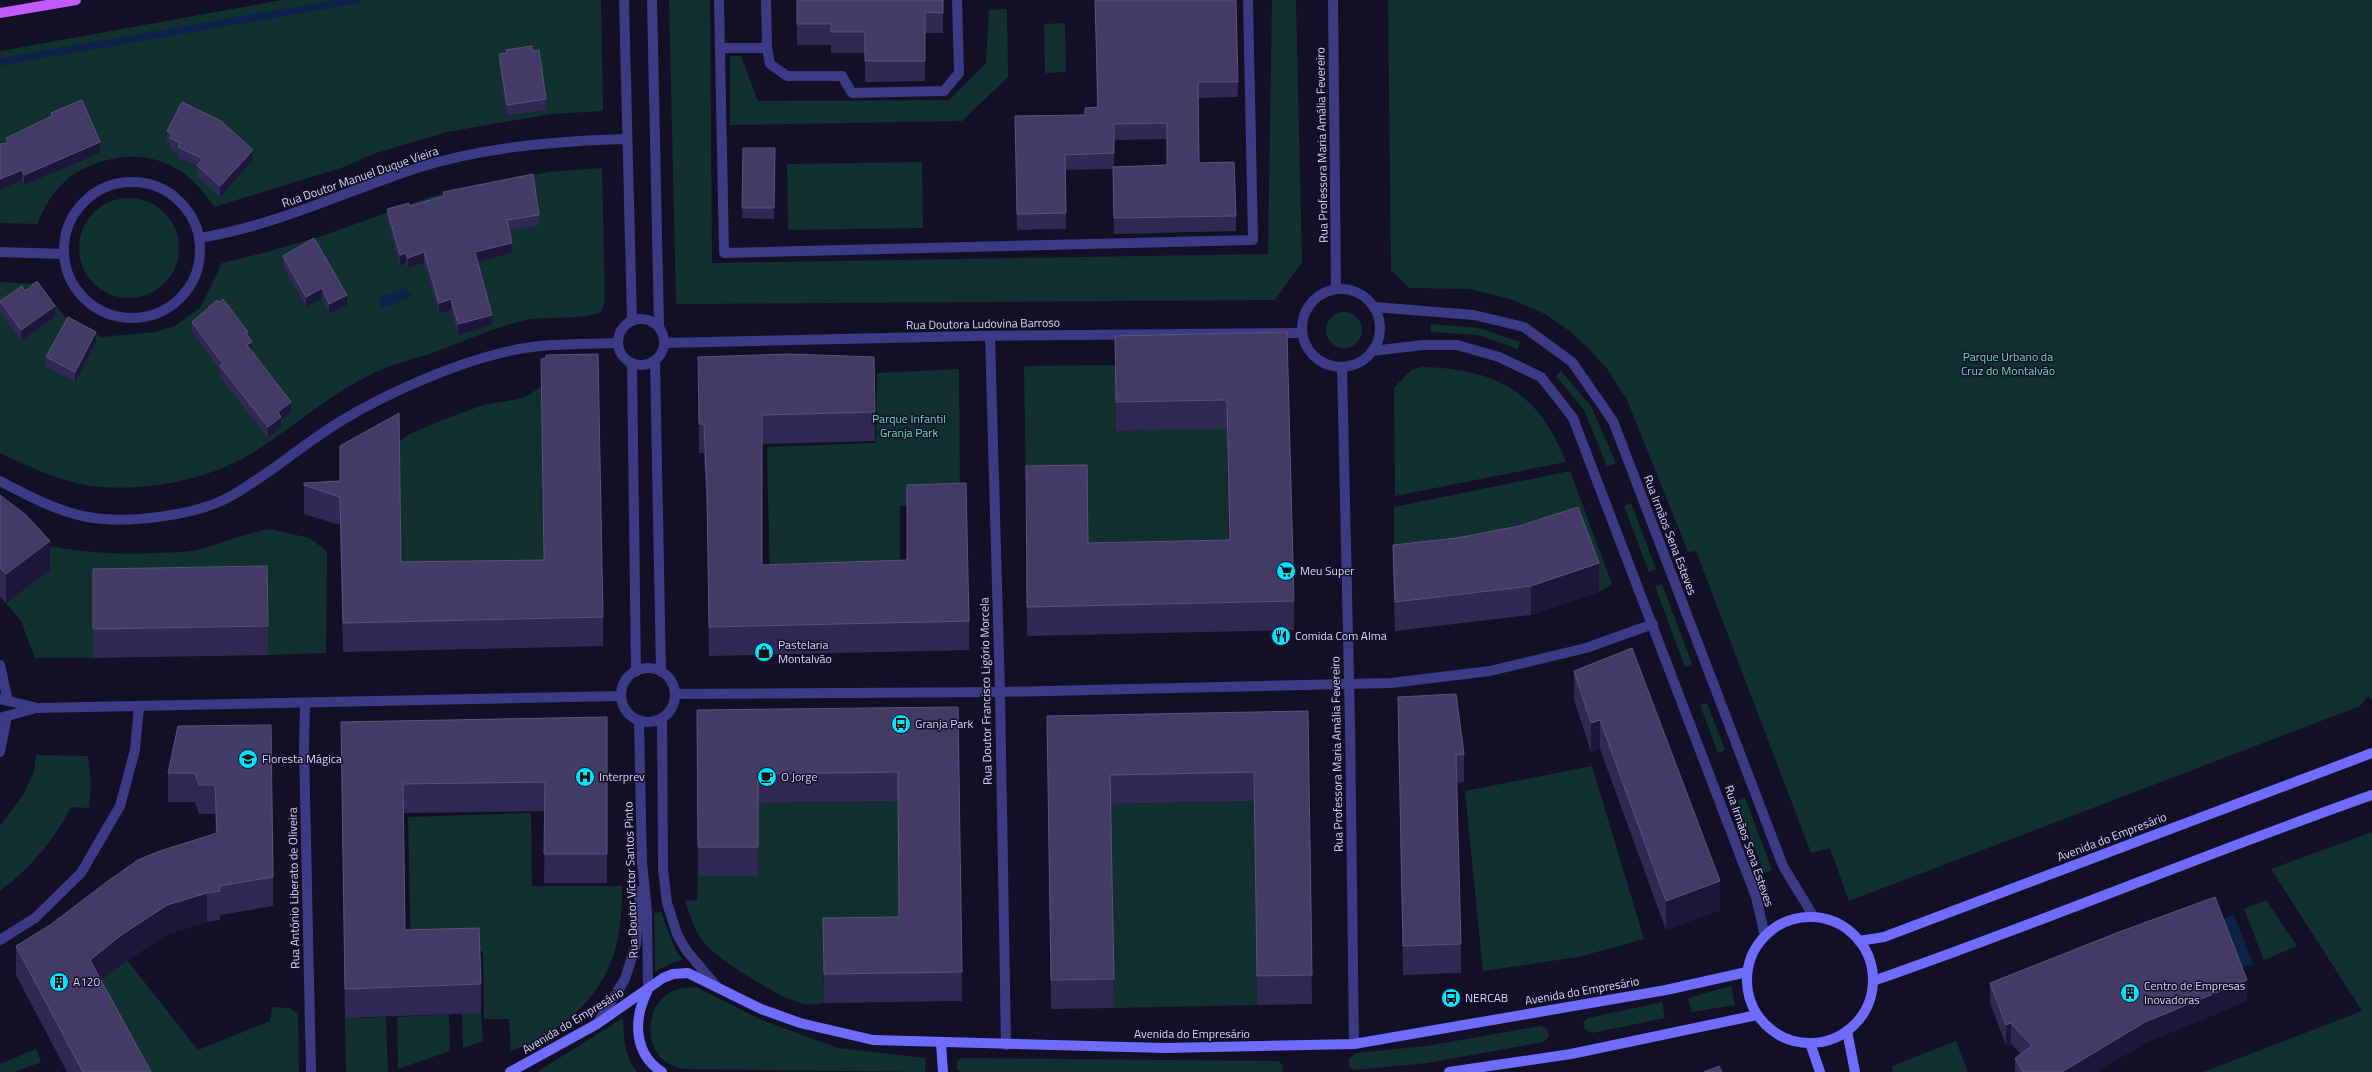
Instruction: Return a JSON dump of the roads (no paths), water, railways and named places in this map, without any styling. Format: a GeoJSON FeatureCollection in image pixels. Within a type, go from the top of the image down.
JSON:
{"type":"FeatureCollection","features":[{"type":"Feature","properties":{"kind":"main road"},"geometry":{"type":"LineString","coordinates":[[0,13],[76,0]]}},
{"type":"Feature","properties":{"kind":"main road","name":"Avenida do Empresário"},"geometry":{"type":"LineString","coordinates":[[1859,940],[1884,937],[2372,753]]}},
{"type":"Feature","properties":{"kind":"main road"},"geometry":{"type":"LineString","coordinates":[[1873,981],[2042,920],[2293,823],[2372,795]]}},
{"type":"Feature","properties":{"kind":"main road"},"geometry":{"type":"LineString","coordinates":[[1814,917],[1835,922],[1859,940],[1872,968],[1873,981],[1866,1007],[1855,1024],[1847,1031],[1832,1038],[1810,1043],[1779,1036],[1757,1016],[1747,984],[1747,972],[1749,962],[1765,936],[1774,928],[1793,919],[1814,917]]}},
{"type":"Feature","properties":{"kind":"main road","name":"Avenida do Empresário"},"geometry":{"type":"LineString","coordinates":[[510,1072],[597,1024],[648,990],[663,978],[673,974],[688,973],[761,1009],[800,1023],[873,1040],[1006,1045],[1165,1048],[1354,1044],[1666,990],[1747,972]]}},
{"type":"Feature","properties":{"kind":"main road","name":"Avenida do Empresário"},"geometry":{"type":"LineString","coordinates":[[648,990],[640,1006],[638,1033],[646,1056],[654,1067],[662,1072]]}},
{"type":"Feature","properties":{"kind":"main road"},"geometry":{"type":"LineString","coordinates":[[1449,1072],[1571,1054],[1757,1016]]}},
{"type":"Feature","properties":{"kind":"main road"},"geometry":{"type":"LineString","coordinates":[[1847,1031],[1855,1072]]}},
{"type":"Feature","properties":{"kind":"main road"},"geometry":{"type":"LineString","coordinates":[[941,1043],[943,1072]]}},
{"type":"Feature","properties":{"kind":"main road"},"geometry":{"type":"LineString","coordinates":[[1810,1043],[1820,1072]]}},
{"type":"Feature","properties":{"kind":"street"},"geometry":{"type":"LineString","coordinates":[[624,0],[626,139],[632,320]]}},
{"type":"Feature","properties":{"kind":"street"},"geometry":{"type":"LineString","coordinates":[[652,0],[659,326],[664,343],[660,354],[655,360],[640,365],[632,363],[620,352],[618,343],[621,330],[632,320],[646,319],[659,326]]}},
{"type":"Feature","properties":{"kind":"street"},"geometry":{"type":"LineString","coordinates":[[719,0],[724,253],[1252,240],[1248,0]]}},
{"type":"Feature","properties":{"kind":"street"},"geometry":{"type":"LineString","coordinates":[[766,0],[767,48],[770,64],[787,76],[842,76],[852,93],[944,91],[959,73],[957,0]]}},
{"type":"Feature","properties":{"kind":"street","name":"Rua Professora Maria Amália Fevereiro"},"geometry":{"type":"LineString","coordinates":[[1333,0],[1336,289]]}},
{"type":"Feature","properties":{"kind":"street"},"geometry":{"type":"LineString","coordinates":[[720,48],[767,48]]}},
{"type":"Feature","properties":{"kind":"street","name":"Rua Doutor Manuel Duque Vieira"},"geometry":{"type":"LineString","coordinates":[[199,238],[264,223],[419,168],[465,156],[534,145],[626,139]]}},
{"type":"Feature","properties":{"kind":"street"},"geometry":{"type":"LineString","coordinates":[[124,182],[144,182],[164,189],[180,202],[192,218],[199,238],[199,260],[193,281],[179,299],[161,312],[140,318],[118,317],[97,309],[80,295],[68,276],[64,254],[66,234],[73,215],[86,199],[104,188],[124,182]]}},
{"type":"Feature","properties":{"kind":"street"},"geometry":{"type":"LineString","coordinates":[[0,252],[64,254]]}},
{"type":"Feature","properties":{"kind":"street"},"geometry":{"type":"LineString","coordinates":[[1336,289],[1358,293],[1374,307],[1380,330],[1378,341],[1372,351],[1362,361],[1342,368],[1324,364],[1313,356],[1305,346],[1302,333],[1302,320],[1306,309],[1314,299],[1324,292],[1336,289]]}},
{"type":"Feature","properties":{"kind":"street","name":"Rua Irmãos Sena Esteves"},"geometry":{"type":"LineString","coordinates":[[1374,307],[1474,315],[1524,328],[1572,362],[1613,422],[1783,866],[1814,917]]}},
{"type":"Feature","properties":{"kind":"street","name":"Rua Doutora Ludovina Barroso"},"geometry":{"type":"LineString","coordinates":[[664,343],[990,336],[1302,333]]}},
{"type":"Feature","properties":{"kind":"street","name":"Rua Doutor Francisco Ligório Morcela"},"geometry":{"type":"LineString","coordinates":[[990,336],[1000,692],[1006,1045]]}},
{"type":"Feature","properties":{"kind":"street"},"geometry":{"type":"LineString","coordinates":[[0,482],[56,508],[85,516],[124,519],[165,516],[200,508],[229,497],[280,466],[341,421],[406,388],[452,369],[505,352],[552,345],[618,343]]}},
{"type":"Feature","properties":{"kind":"street","name":"Rua Irmãos Sena Esteves"},"geometry":{"type":"LineString","coordinates":[[1372,351],[1422,345],[1457,346],[1499,357],[1541,377],[1573,418],[1653,624],[1756,897],[1765,936]]}},
{"type":"Feature","properties":{"kind":"street"},"geometry":{"type":"LineString","coordinates":[[655,360],[662,672]]}},
{"type":"Feature","properties":{"kind":"street"},"geometry":{"type":"LineString","coordinates":[[632,363],[636,672]]}},
{"type":"Feature","properties":{"kind":"street","name":"Rua Professora Maria Amália Fevereiro"},"geometry":{"type":"LineString","coordinates":[[1342,368],[1349,684],[1354,1044]]}},
{"type":"Feature","properties":{"kind":"street"},"geometry":{"type":"LineString","coordinates":[[675,694],[1000,692],[1391,683],[1490,671],[1586,648],[1653,624]]}},
{"type":"Feature","properties":{"kind":"street"},"geometry":{"type":"LineString","coordinates":[[0,665],[4,700],[38,708]]}},
{"type":"Feature","properties":{"kind":"street"},"geometry":{"type":"LineString","coordinates":[[653,669],[662,672],[673,685],[675,694],[670,711],[662,718],[648,722],[639,721],[626,710],[621,696],[624,684],[636,672],[653,669]]}},
{"type":"Feature","properties":{"kind":"street"},"geometry":{"type":"LineString","coordinates":[[0,752],[4,717],[38,708],[621,696]]}},
{"type":"Feature","properties":{"kind":"street","name":"Rua António Liberato de Oliveira"},"geometry":{"type":"LineString","coordinates":[[305,703],[304,747],[311,1072]]}},
{"type":"Feature","properties":{"kind":"street"},"geometry":{"type":"LineString","coordinates":[[0,940],[35,918],[81,873],[85,867],[120,806],[135,750],[139,706]]}},
{"type":"Feature","properties":{"kind":"street"},"geometry":{"type":"LineString","coordinates":[[662,718],[663,869],[667,903],[677,934],[686,950],[717,987]]}},
{"type":"Feature","properties":{"kind":"street","name":"Rua Doutor Víctor Santos Pinto"},"geometry":{"type":"LineString","coordinates":[[639,721],[642,863],[647,910],[648,990]]}},
{"type":"Feature","properties":{"kind":"street"},"geometry":{"type":"LineString","coordinates":[[597,1024],[625,979],[636,944],[642,863]]}},
{"type":"Feature","properties":{"kind":"water"},"geometry":{"type":"Polygon","coordinates":[[[404,288],[412,296],[382,308],[379,298],[404,288]]]}},
{"type":"Feature","properties":{"kind":"water"},"geometry":{"type":"Polygon","coordinates":[[[2234,915],[2253,964],[2235,970],[2217,921],[2234,915]]]}},
{"type":"Feature","properties":{"kind":"waterway"},"geometry":{"type":"LineString","coordinates":[[0,62],[356,0]]}},
{"type":"Feature","properties":{"kind":"place","name":"Meu Super"},"geometry":{"type":"Point","coordinates":[1286,571]}},
{"type":"Feature","properties":{"kind":"place","name":"Comida Com Alma"},"geometry":{"type":"Point","coordinates":[1281,636]}},
{"type":"Feature","properties":{"kind":"place","name":"Pastelaria Montalvão"},"geometry":{"type":"Point","coordinates":[764,652]}},
{"type":"Feature","properties":{"kind":"place","name":"Granja Park"},"geometry":{"type":"Point","coordinates":[901,724]}},
{"type":"Feature","properties":{"kind":"place","name":"Floresta Mágica"},"geometry":{"type":"Point","coordinates":[248,759]}},
{"type":"Feature","properties":{"kind":"place","name":"Interprev"},"geometry":{"type":"Point","coordinates":[585,777]}},
{"type":"Feature","properties":{"kind":"place","name":"O Jorge"},"geometry":{"type":"Point","coordinates":[767,777]}},
{"type":"Feature","properties":{"kind":"place","name":"A120"},"geometry":{"type":"Point","coordinates":[59,982]}},
{"type":"Feature","properties":{"kind":"place","name":"Centro de Empresas Inovadoras"},"geometry":{"type":"Point","coordinates":[2130,993]}},
{"type":"Feature","properties":{"kind":"place","name":"NERCAB"},"geometry":{"type":"Point","coordinates":[1451,998]}},
{"type":"Feature","properties":{"kind":"park label","name":"Parque Urbano da Cruz do Montalvão"},"geometry":{"type":"Point","coordinates":[2008,364]}},
{"type":"Feature","properties":{"kind":"park label","name":"Parque Infantil Granja Park"},"geometry":{"type":"Point","coordinates":[909,426]}}]}
